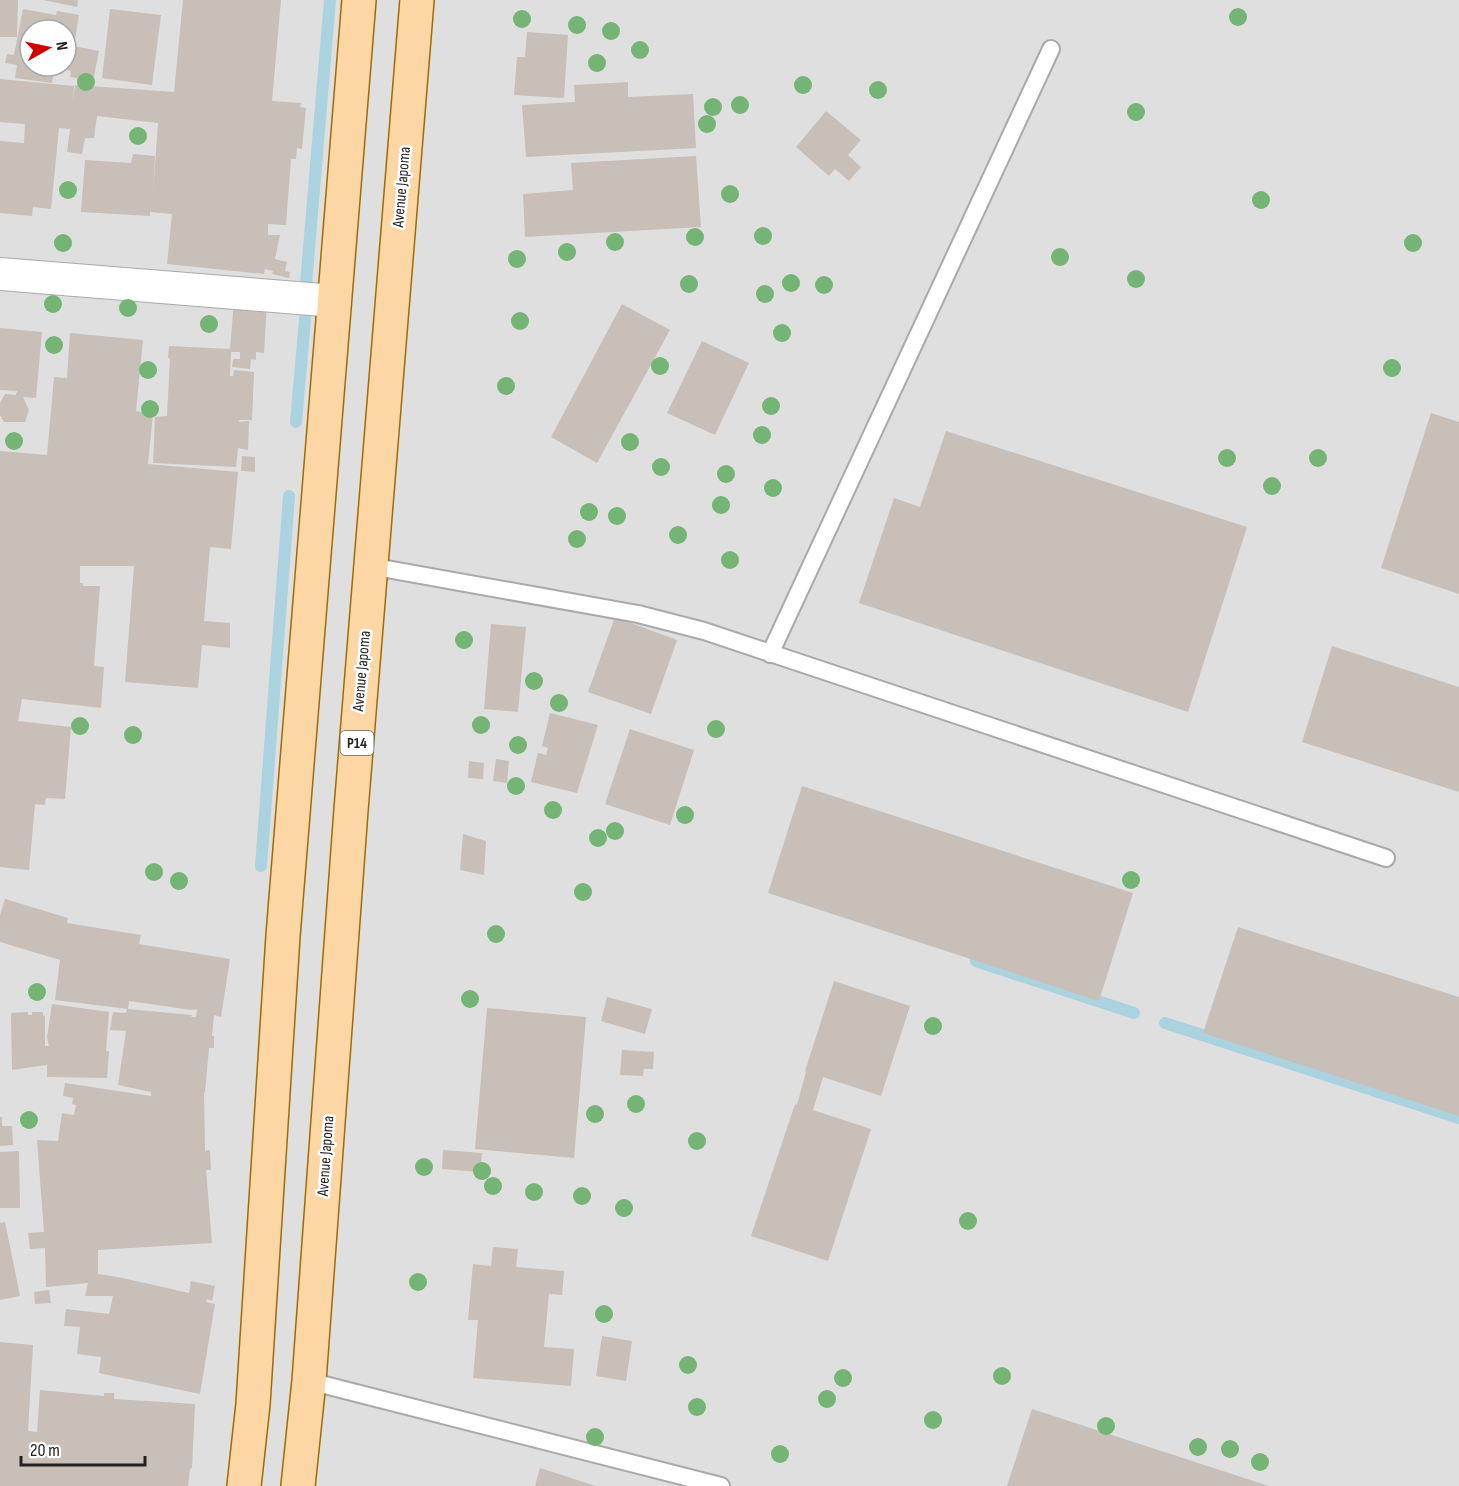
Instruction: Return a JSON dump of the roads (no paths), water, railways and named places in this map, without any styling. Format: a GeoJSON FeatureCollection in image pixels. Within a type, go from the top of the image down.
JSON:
{"type":"FeatureCollection","features":[{"type":"Feature","properties":{"kind":"main road"},"geometry":{"type":"LineString","coordinates":[[244,1486],[253,1404],[283,936],[359,0]]}},
{"type":"Feature","properties":{"kind":"main road","name":"Avenue Japoma"},"geometry":{"type":"LineString","coordinates":[[298,1486],[309,1381],[370,566],[417,0]]}},
{"type":"Feature","properties":{"kind":"street"},"geometry":{"type":"LineString","coordinates":[[0,274],[335,301]]}},
{"type":"Feature","properties":{"kind":"lane"},"geometry":{"type":"LineString","coordinates":[[770,654],[1051,49]]}},
{"type":"Feature","properties":{"kind":"lane"},"geometry":{"type":"LineString","coordinates":[[370,566],[638,614],[704,631],[1386,858]]}},
{"type":"Feature","properties":{"kind":"lane"},"geometry":{"type":"LineString","coordinates":[[309,1381],[721,1486]]}},
{"type":"Feature","properties":{"kind":"waterway"},"geometry":{"type":"LineString","coordinates":[[306,284],[330,0]]}},
{"type":"Feature","properties":{"kind":"waterway"},"geometry":{"type":"LineString","coordinates":[[296,422],[306,308]]}},
{"type":"Feature","properties":{"kind":"waterway"},"geometry":{"type":"LineString","coordinates":[[261,866],[289,496]]}},
{"type":"Feature","properties":{"kind":"waterway"},"geometry":{"type":"LineString","coordinates":[[976,961],[1134,1013]]}},
{"type":"Feature","properties":{"kind":"waterway"},"geometry":{"type":"LineString","coordinates":[[1165,1023],[1459,1118]]}}]}
